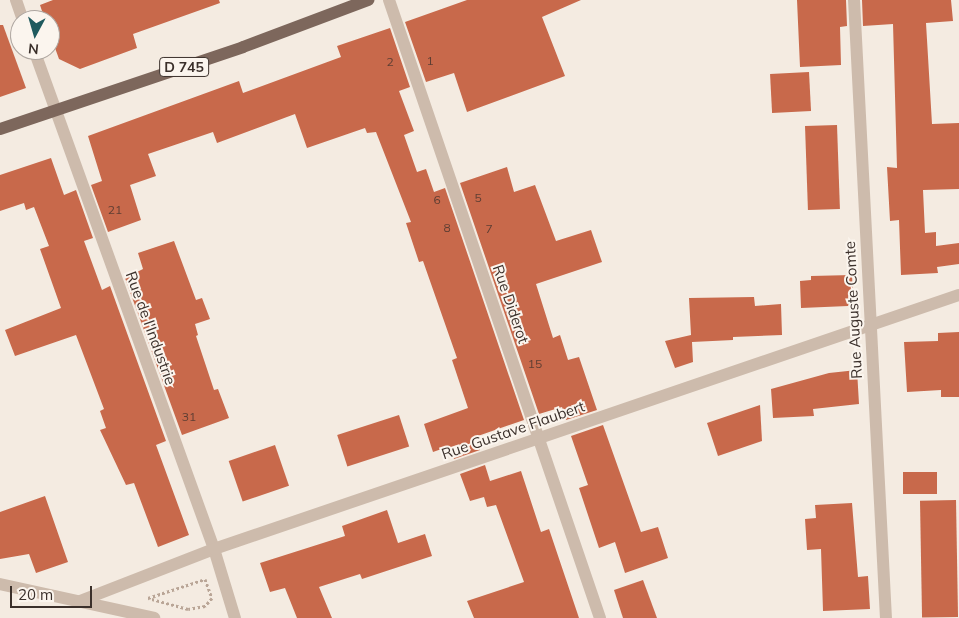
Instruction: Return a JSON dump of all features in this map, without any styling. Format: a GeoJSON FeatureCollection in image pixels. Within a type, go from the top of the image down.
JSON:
{"type":"FeatureCollection","features":[{"type":"Feature","properties":{"kind":"main road","name":"D 745"},"geometry":{"type":"LineString","coordinates":[[0,129],[243,47],[368,0]]}},
{"type":"Feature","properties":{"kind":"street","name":"Rue Diderot"},"geometry":{"type":"LineString","coordinates":[[389,0],[600,618]]}},
{"type":"Feature","properties":{"kind":"street","name":"Rue Auguste Comte"},"geometry":{"type":"LineString","coordinates":[[854,0],[886,618]]}},
{"type":"Feature","properties":{"kind":"street","name":"Rue de l'Industrie"},"geometry":{"type":"LineString","coordinates":[[38,60],[214,549],[235,618]]}},
{"type":"Feature","properties":{"kind":"street","name":"Rue Gustave Flaubert"},"geometry":{"type":"LineString","coordinates":[[80,601],[214,549],[959,295]]}},
{"type":"Feature","properties":{"kind":"street"},"geometry":{"type":"LineString","coordinates":[[0,584],[154,618]]}},
{"type":"Feature","properties":{"kind":"path"},"geometry":{"type":"LineString","coordinates":[[205,579],[212,598],[205,606],[188,609],[148,598],[205,579]]}},
{"type":"Feature","properties":{"kind":"building"},"geometry":{"type":"Polygon","coordinates":[[[53,0],[219,0],[220,3],[133,34],[137,48],[80,69],[60,59],[60,10],[42,10],[40,5],[53,0]]]}},
{"type":"Feature","properties":{"kind":"building"},"geometry":{"type":"Polygon","coordinates":[[[467,0],[581,0],[542,17],[565,76],[467,112],[454,73],[426,82],[405,22],[467,0]]]}},
{"type":"Feature","properties":{"kind":"building"},"geometry":{"type":"Polygon","coordinates":[[[797,0],[846,0],[847,26],[840,27],[841,65],[800,67],[797,0]]]}},
{"type":"Feature","properties":{"kind":"building"},"geometry":{"type":"Polygon","coordinates":[[[862,0],[951,0],[953,21],[926,23],[932,124],[959,123],[959,189],[923,190],[925,233],[936,232],[936,246],[959,243],[959,264],[937,267],[938,273],[901,275],[899,220],[890,221],[887,167],[897,168],[893,24],[863,26],[862,0]]]}},
{"type":"Feature","properties":{"kind":"building"},"geometry":{"type":"Polygon","coordinates":[[[0,25],[3,25],[10,44],[10,60],[16,60],[26,88],[0,97],[0,25]]]}},
{"type":"Feature","properties":{"kind":"building"},"geometry":{"type":"Polygon","coordinates":[[[390,28],[410,87],[399,91],[414,131],[404,135],[417,172],[426,169],[434,192],[445,188],[524,420],[475,437],[480,450],[454,459],[450,446],[433,452],[424,424],[468,408],[452,360],[457,358],[423,261],[419,262],[406,223],[411,222],[376,132],[367,133],[365,128],[307,148],[295,114],[217,143],[213,132],[148,154],[156,176],[130,185],[141,220],[108,232],[91,185],[102,181],[88,136],[239,81],[243,93],[341,57],[337,46],[390,28]]]}},
{"type":"Feature","properties":{"kind":"building"},"geometry":{"type":"Polygon","coordinates":[[[809,72],[811,111],[772,113],[770,74],[809,72]]]}},
{"type":"Feature","properties":{"kind":"building"},"geometry":{"type":"Polygon","coordinates":[[[837,125],[840,209],[808,210],[805,126],[837,125]]]}},
{"type":"Feature","properties":{"kind":"building"},"geometry":{"type":"Polygon","coordinates":[[[51,158],[64,195],[76,190],[93,238],[84,241],[102,290],[110,286],[166,441],[156,445],[189,535],[158,547],[134,483],[126,485],[100,430],[106,428],[100,411],[104,409],[76,335],[15,356],[5,330],[61,308],[40,249],[49,246],[34,207],[26,210],[24,203],[0,211],[0,175],[51,158]]]}},
{"type":"Feature","properties":{"kind":"building"},"geometry":{"type":"Polygon","coordinates":[[[507,167],[514,192],[535,185],[556,241],[591,230],[602,262],[536,284],[553,338],[560,335],[568,360],[579,357],[597,410],[566,420],[562,407],[539,414],[460,183],[507,167]]]}},
{"type":"Feature","properties":{"kind":"building"},"geometry":{"type":"Polygon","coordinates":[[[174,241],[196,300],[202,298],[210,319],[195,324],[198,335],[196,336],[214,390],[218,389],[229,418],[182,435],[125,278],[143,269],[138,253],[174,241]]]}},
{"type":"Feature","properties":{"kind":"building"},"geometry":{"type":"Polygon","coordinates":[[[852,275],[853,298],[848,306],[801,308],[800,281],[811,280],[811,276],[852,275]]]}},
{"type":"Feature","properties":{"kind":"building"},"geometry":{"type":"Polygon","coordinates":[[[754,297],[755,306],[781,304],[782,335],[733,337],[733,340],[692,342],[693,362],[675,368],[665,341],[691,335],[689,298],[754,297]]]}},
{"type":"Feature","properties":{"kind":"building"},"geometry":{"type":"Polygon","coordinates":[[[959,332],[959,397],[941,397],[941,390],[907,392],[904,342],[938,341],[938,333],[959,332]]]}},
{"type":"Feature","properties":{"kind":"building"},"geometry":{"type":"Polygon","coordinates":[[[857,370],[859,404],[813,409],[814,416],[773,418],[771,389],[829,373],[857,370]]]}},
{"type":"Feature","properties":{"kind":"building"},"geometry":{"type":"Polygon","coordinates":[[[760,405],[762,441],[718,456],[707,423],[760,405]]]}},
{"type":"Feature","properties":{"kind":"building"},"geometry":{"type":"Polygon","coordinates":[[[399,415],[409,446],[347,466],[337,435],[399,415]]]}},
{"type":"Feature","properties":{"kind":"building"},"geometry":{"type":"Polygon","coordinates":[[[603,425],[641,532],[658,527],[668,558],[625,573],[615,542],[599,548],[579,488],[588,485],[571,436],[603,425]]]}},
{"type":"Feature","properties":{"kind":"building"},"geometry":{"type":"Polygon","coordinates":[[[275,445],[289,486],[243,502],[229,461],[275,445]]]}},
{"type":"Feature","properties":{"kind":"building"},"geometry":{"type":"Polygon","coordinates":[[[485,465],[490,481],[521,471],[541,532],[549,529],[579,618],[474,618],[467,601],[524,582],[496,505],[487,507],[484,497],[470,501],[460,474],[485,465]]]}},
{"type":"Feature","properties":{"kind":"building"},"geometry":{"type":"Polygon","coordinates":[[[903,472],[937,472],[937,494],[903,494],[903,472]]]}},
{"type":"Feature","properties":{"kind":"building"},"geometry":{"type":"Polygon","coordinates":[[[45,496],[68,562],[36,573],[29,554],[0,559],[0,512],[45,496]]]}},
{"type":"Feature","properties":{"kind":"building"},"geometry":{"type":"Polygon","coordinates":[[[956,500],[958,617],[922,618],[920,501],[956,500]]]}},
{"type":"Feature","properties":{"kind":"building"},"geometry":{"type":"Polygon","coordinates":[[[852,503],[858,577],[868,576],[870,609],[823,611],[821,549],[807,550],[805,519],[816,518],[815,505],[852,503]]]}},
{"type":"Feature","properties":{"kind":"building"},"geometry":{"type":"Polygon","coordinates":[[[387,510],[398,543],[425,534],[432,556],[362,579],[360,574],[319,587],[332,618],[297,618],[285,588],[270,592],[260,563],[345,536],[342,526],[387,510]]]}},
{"type":"Feature","properties":{"kind":"building"},"geometry":{"type":"Polygon","coordinates":[[[643,580],[657,618],[623,618],[614,590],[643,580]]]}}]}
